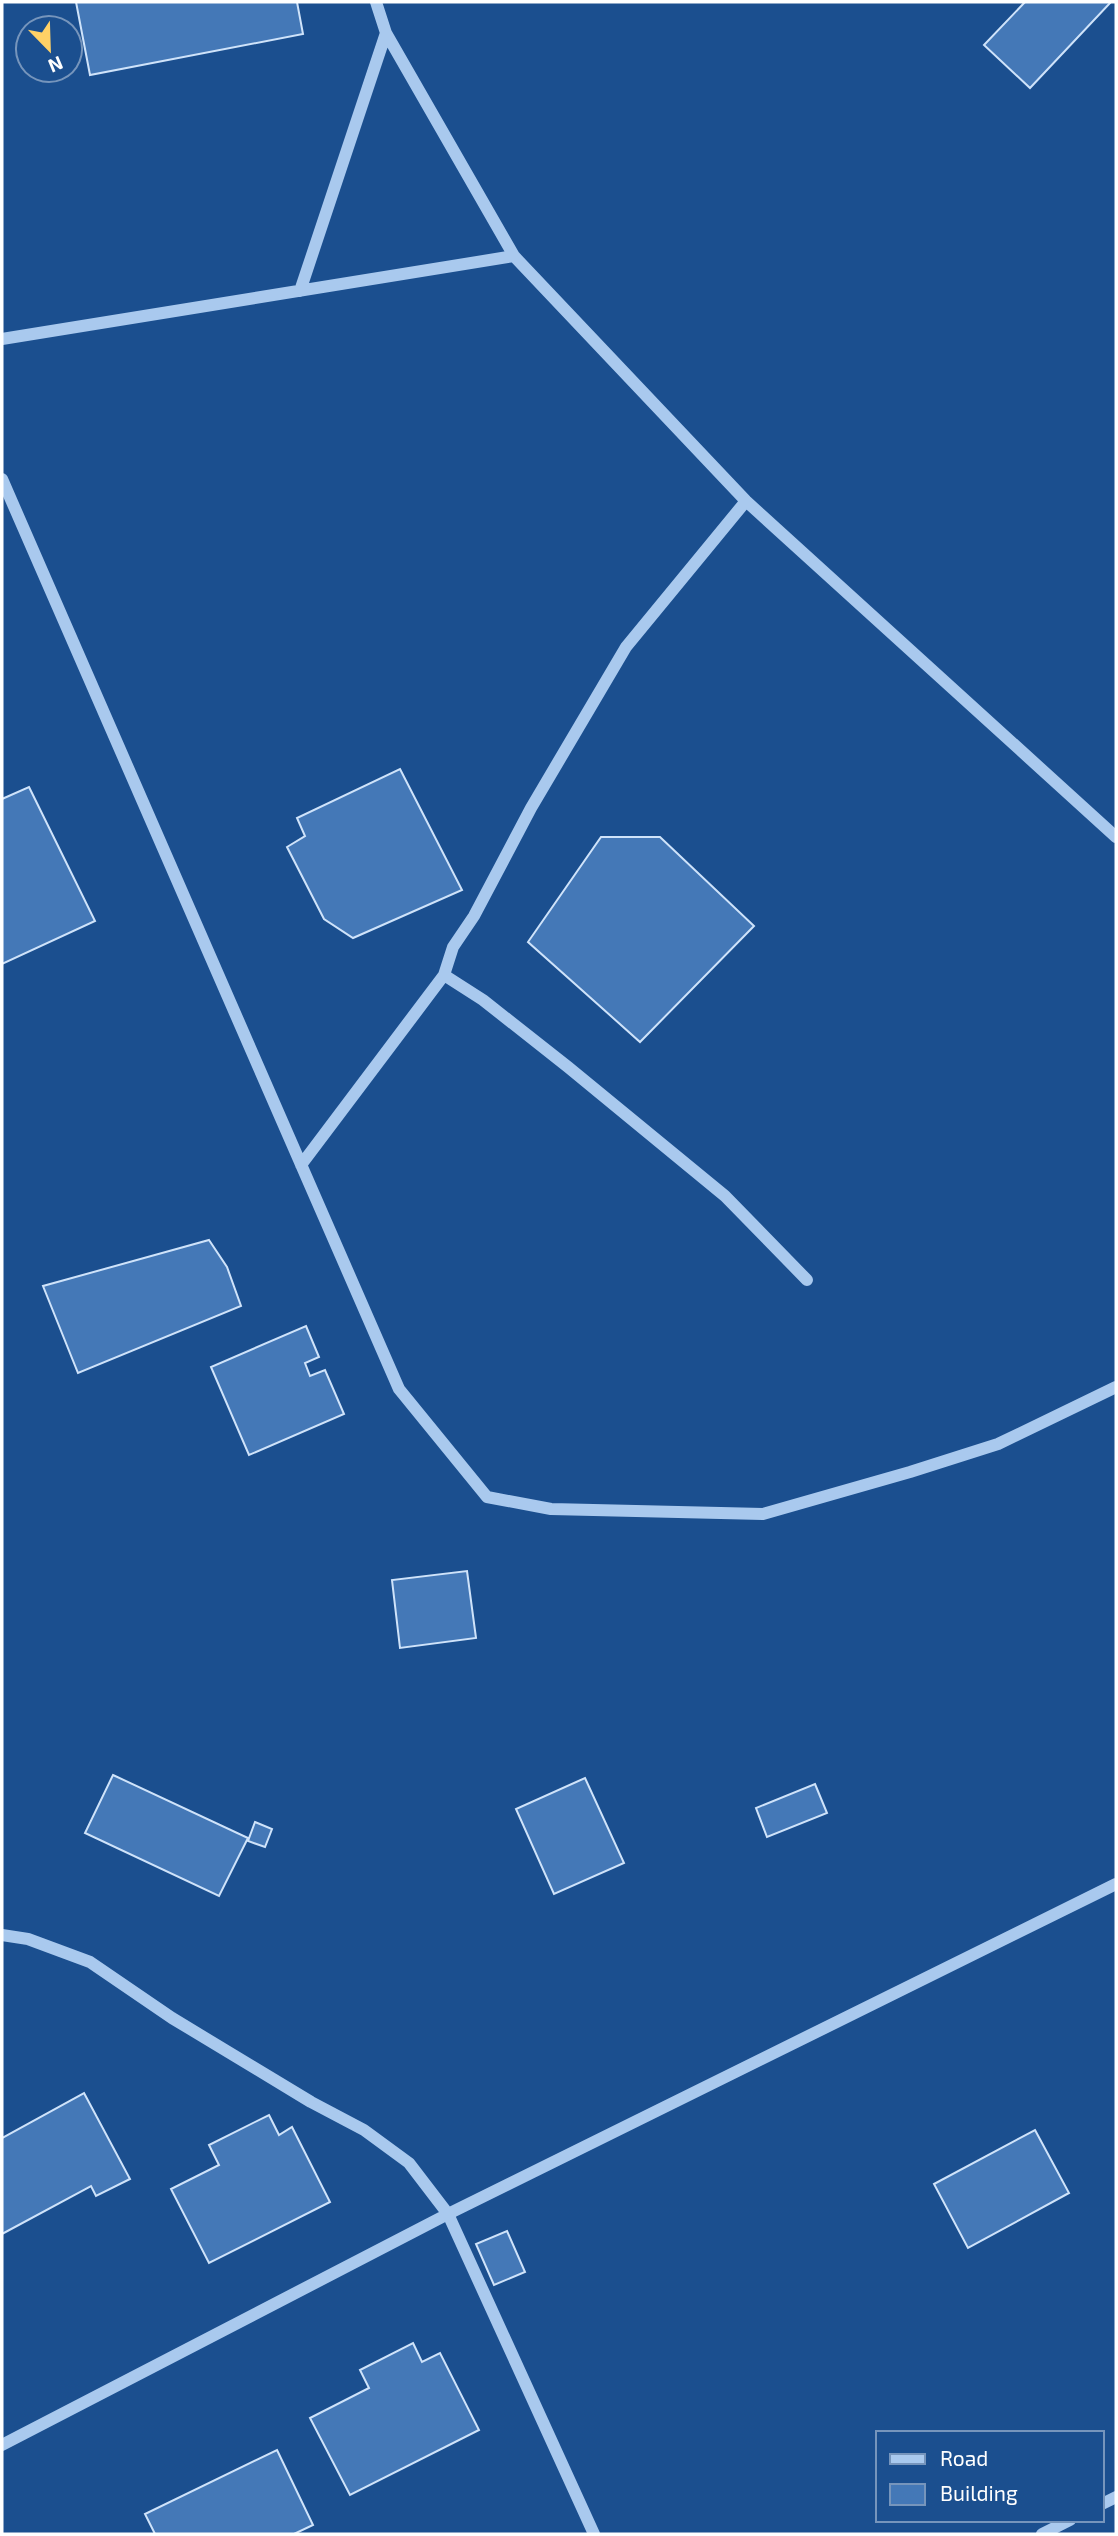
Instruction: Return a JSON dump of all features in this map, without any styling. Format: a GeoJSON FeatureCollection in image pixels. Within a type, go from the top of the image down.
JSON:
{"type":"FeatureCollection","features":[{"type":"Feature","properties":{"kind":"street"},"geometry":{"type":"LineString","coordinates":[[376,2],[386,33],[514,256],[746,501],[1116,838]]}},
{"type":"Feature","properties":{"kind":"street"},"geometry":{"type":"LineString","coordinates":[[300,291],[386,33]]}},
{"type":"Feature","properties":{"kind":"street"},"geometry":{"type":"LineString","coordinates":[[2,339],[514,256]]}},
{"type":"Feature","properties":{"kind":"street"},"geometry":{"type":"LineString","coordinates":[[2,479],[399,1390],[487,1497],[551,1509],[763,1514],[998,1444],[1116,1387]]}},
{"type":"Feature","properties":{"kind":"street"},"geometry":{"type":"LineString","coordinates":[[301,1165],[444,975],[453,947],[474,916],[531,808],[626,647],[746,501]]}},
{"type":"Feature","properties":{"kind":"street"},"geometry":{"type":"LineString","coordinates":[[444,975],[483,1000],[725,1196],[807,1280]]}},
{"type":"Feature","properties":{"kind":"street"},"geometry":{"type":"LineString","coordinates":[[2,2445],[448,2214],[1116,1884]]}},
{"type":"Feature","properties":{"kind":"street"},"geometry":{"type":"LineString","coordinates":[[2,1935],[28,1939],[90,1962],[172,2018],[311,2102],[364,2130],[409,2163],[448,2214],[594,2534]]}},
{"type":"Feature","properties":{"kind":"street"},"geometry":{"type":"LineString","coordinates":[[1042,2534],[1066,2522]]}},
{"type":"Feature","properties":{"kind":"building"},"geometry":{"type":"Polygon","coordinates":[[[76,2],[297,2],[303,34],[90,75],[84,44],[84,14],[78,14],[76,2]]]}},
{"type":"Feature","properties":{"kind":"building"},"geometry":{"type":"Polygon","coordinates":[[[1025,2],[1111,2],[1030,88],[984,45],[1025,2]]]}},
{"type":"Feature","properties":{"kind":"building"},"geometry":{"type":"Polygon","coordinates":[[[400,769],[462,890],[353,938],[324,919],[287,847],[305,836],[297,818],[400,769]]]}},
{"type":"Feature","properties":{"kind":"building"},"geometry":{"type":"Polygon","coordinates":[[[29,787],[95,921],[2,964],[2,799],[29,787]]]}},
{"type":"Feature","properties":{"kind":"building"},"geometry":{"type":"Polygon","coordinates":[[[601,837],[660,837],[754,926],[640,1042],[528,942],[601,837]]]}},
{"type":"Feature","properties":{"kind":"building"},"geometry":{"type":"Polygon","coordinates":[[[209,1240],[227,1267],[241,1306],[78,1373],[43,1286],[209,1240]]]}},
{"type":"Feature","properties":{"kind":"building"},"geometry":{"type":"Polygon","coordinates":[[[306,1326],[319,1357],[305,1363],[310,1376],[325,1370],[344,1414],[249,1455],[211,1367],[306,1326]]]}},
{"type":"Feature","properties":{"kind":"building"},"geometry":{"type":"Polygon","coordinates":[[[467,1571],[476,1638],[400,1648],[392,1580],[467,1571]]]}},
{"type":"Feature","properties":{"kind":"building"},"geometry":{"type":"Polygon","coordinates":[[[113,1775],[248,1838],[219,1896],[85,1833],[113,1775]]]}},
{"type":"Feature","properties":{"kind":"building"},"geometry":{"type":"Polygon","coordinates":[[[585,1778],[624,1863],[554,1894],[516,1809],[585,1778]]]}},
{"type":"Feature","properties":{"kind":"building"},"geometry":{"type":"Polygon","coordinates":[[[815,1784],[827,1813],[767,1837],[756,1808],[815,1784]]]}},
{"type":"Feature","properties":{"kind":"building"},"geometry":{"type":"Polygon","coordinates":[[[255,1822],[272,1829],[265,1847],[248,1841],[255,1822]]]}},
{"type":"Feature","properties":{"kind":"building"},"geometry":{"type":"Polygon","coordinates":[[[84,2093],[130,2179],[96,2196],[91,2186],[2,2234],[2,2138],[84,2093]]]}},
{"type":"Feature","properties":{"kind":"building"},"geometry":{"type":"Polygon","coordinates":[[[269,2115],[279,2135],[292,2127],[330,2202],[209,2263],[171,2189],[219,2165],[209,2145],[269,2115]]]}},
{"type":"Feature","properties":{"kind":"building"},"geometry":{"type":"Polygon","coordinates":[[[1035,2130],[1069,2193],[968,2248],[934,2184],[1035,2130]]]}},
{"type":"Feature","properties":{"kind":"building"},"geometry":{"type":"Polygon","coordinates":[[[507,2231],[525,2272],[494,2285],[476,2244],[507,2231]]]}},
{"type":"Feature","properties":{"kind":"building"},"geometry":{"type":"Polygon","coordinates":[[[413,2343],[422,2362],[440,2353],[479,2430],[350,2495],[310,2418],[369,2388],[360,2370],[413,2343]]]}},
{"type":"Feature","properties":{"kind":"building"},"geometry":{"type":"Polygon","coordinates":[[[277,2450],[313,2525],[294,2534],[155,2534],[145,2514],[277,2450]]]}}]}
